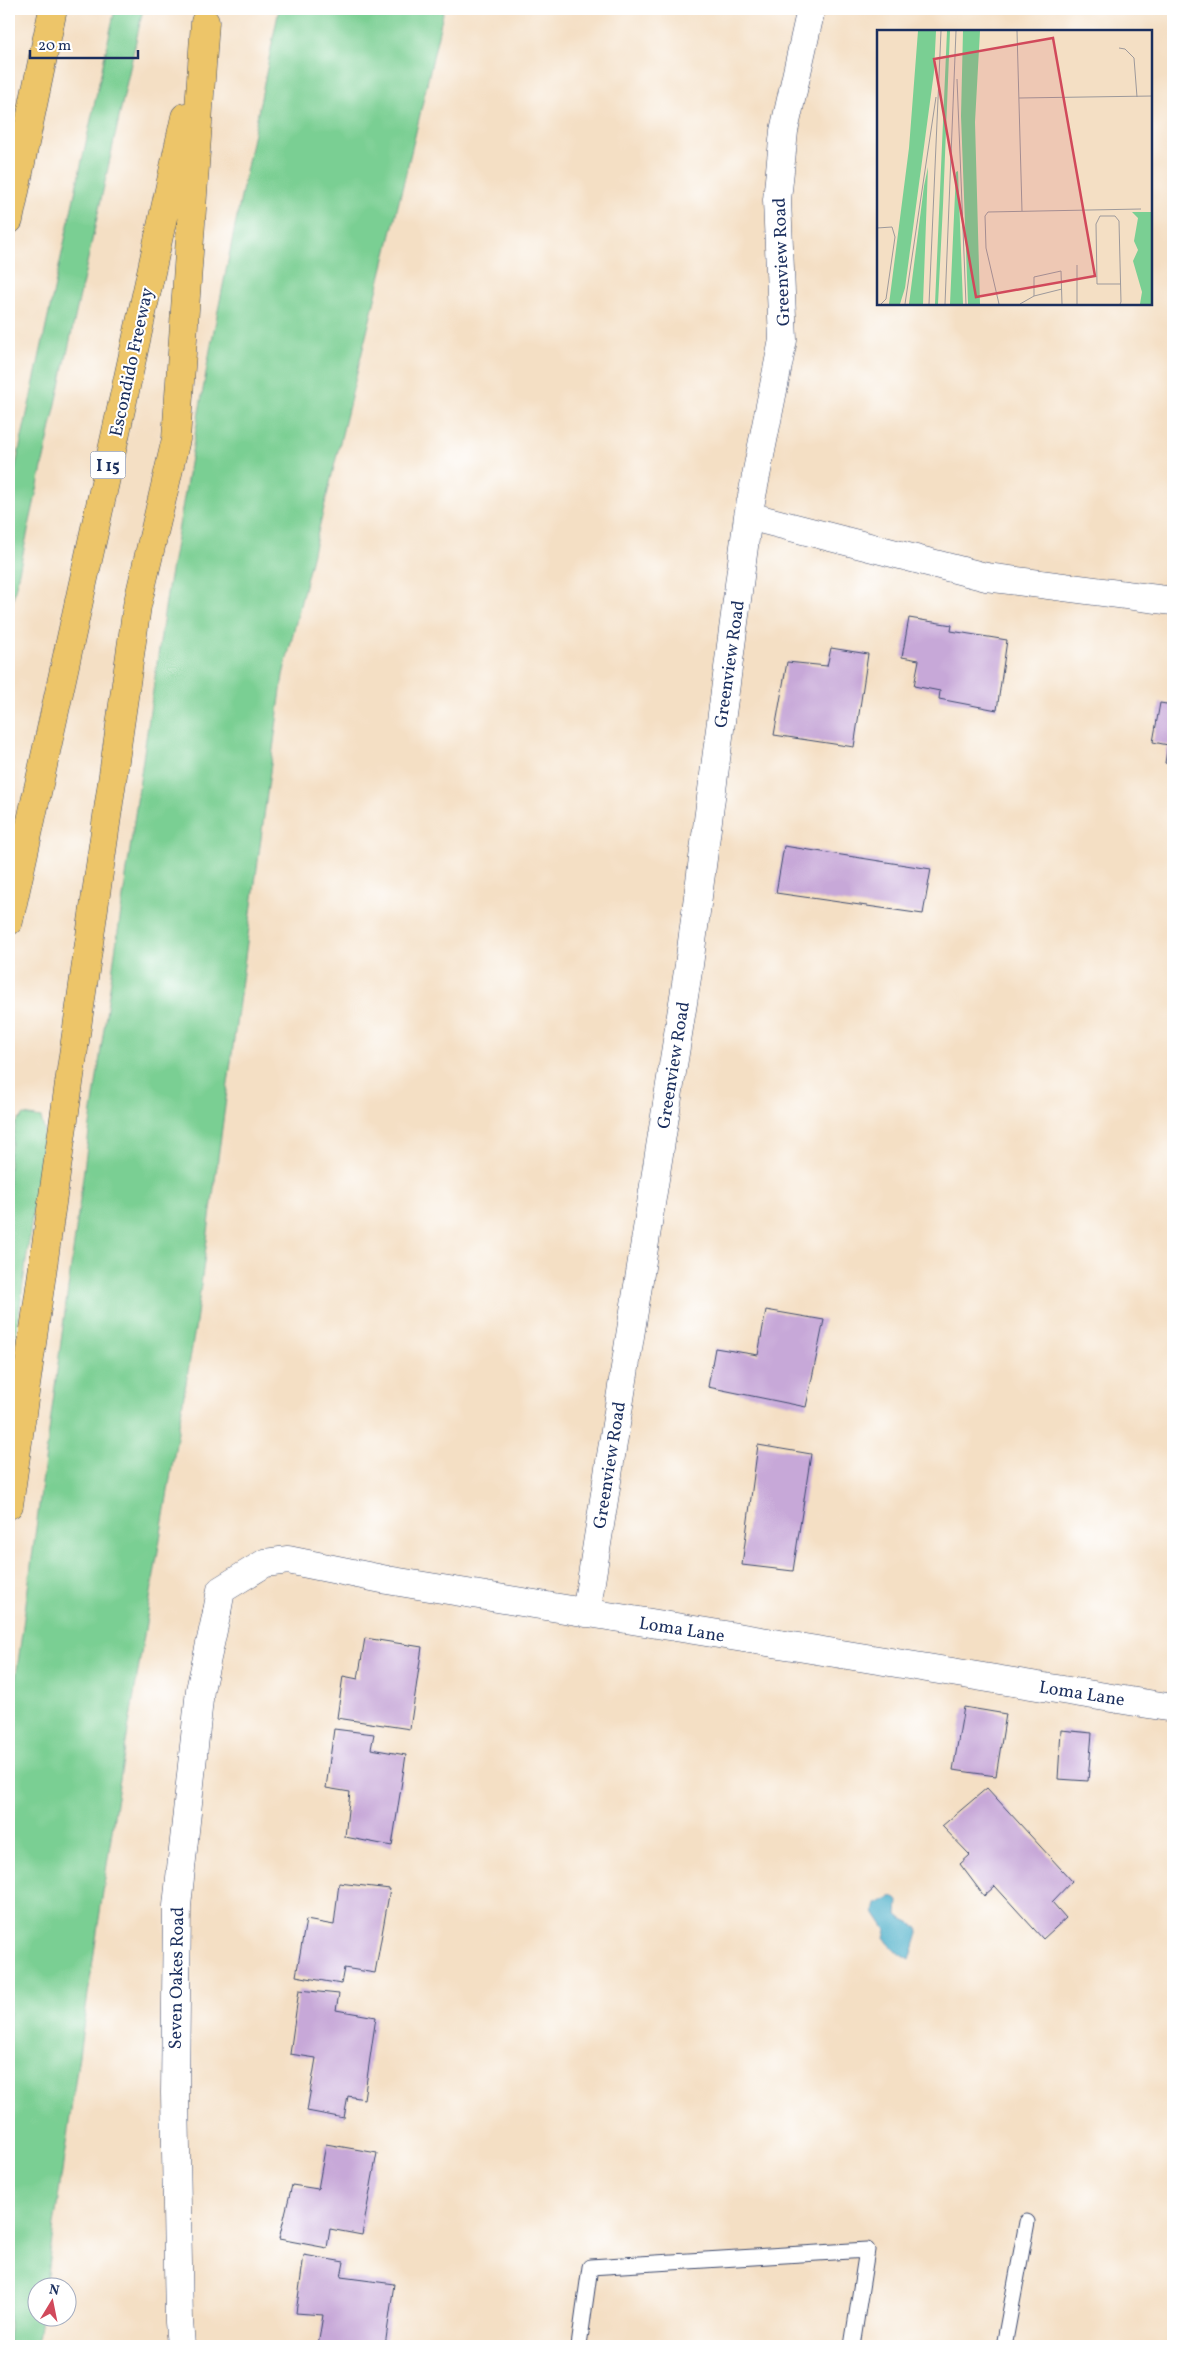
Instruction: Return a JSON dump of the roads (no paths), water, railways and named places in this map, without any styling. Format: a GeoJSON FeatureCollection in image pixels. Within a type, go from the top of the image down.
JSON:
{"type":"FeatureCollection","features":[{"type":"Feature","properties":{"kind":"highway"},"geometry":{"type":"LineString","coordinates":[[9,220],[53,9]]}},
{"type":"Feature","properties":{"kind":"highway"},"geometry":{"type":"LineString","coordinates":[[9,1505],[136,606],[176,440],[207,16]]}},
{"type":"Feature","properties":{"kind":"highway","name":"Escondido Freeway"},"geometry":{"type":"LineString","coordinates":[[9,921],[207,16]]}},
{"type":"Feature","properties":{"kind":"street","name":"Greenview Road"},"geometry":{"type":"LineString","coordinates":[[586,1613],[688,965],[748,516],[784,340],[777,200],[784,130],[812,9]]}},
{"type":"Feature","properties":{"kind":"street"},"geometry":{"type":"LineString","coordinates":[[748,516],[986,577],[1173,600]]}},
{"type":"Feature","properties":{"kind":"street","name":"Loma Lane"},"geometry":{"type":"LineString","coordinates":[[217,1612],[221,1590],[265,1563],[288,1560],[386,1580],[1173,1708]]}},
{"type":"Feature","properties":{"kind":"street","name":"Seven Oakes Road"},"geometry":{"type":"LineString","coordinates":[[181,2346],[175,2092],[177,1906],[200,1690],[217,1612]]}},
{"type":"Feature","properties":{"kind":"lane"},"geometry":{"type":"LineString","coordinates":[[1004,2346],[1027,2222]]}},
{"type":"Feature","properties":{"kind":"lane"},"geometry":{"type":"LineString","coordinates":[[579,2346],[590,2267],[866,2250],[852,2346]]}},
{"type":"Feature","properties":{"kind":"water"},"geometry":{"type":"Polygon","coordinates":[[[893,1896],[898,1901],[897,1915],[919,1930],[910,1960],[896,1950],[884,1937],[886,1930],[874,1912],[876,1904],[893,1896]]]}}]}
